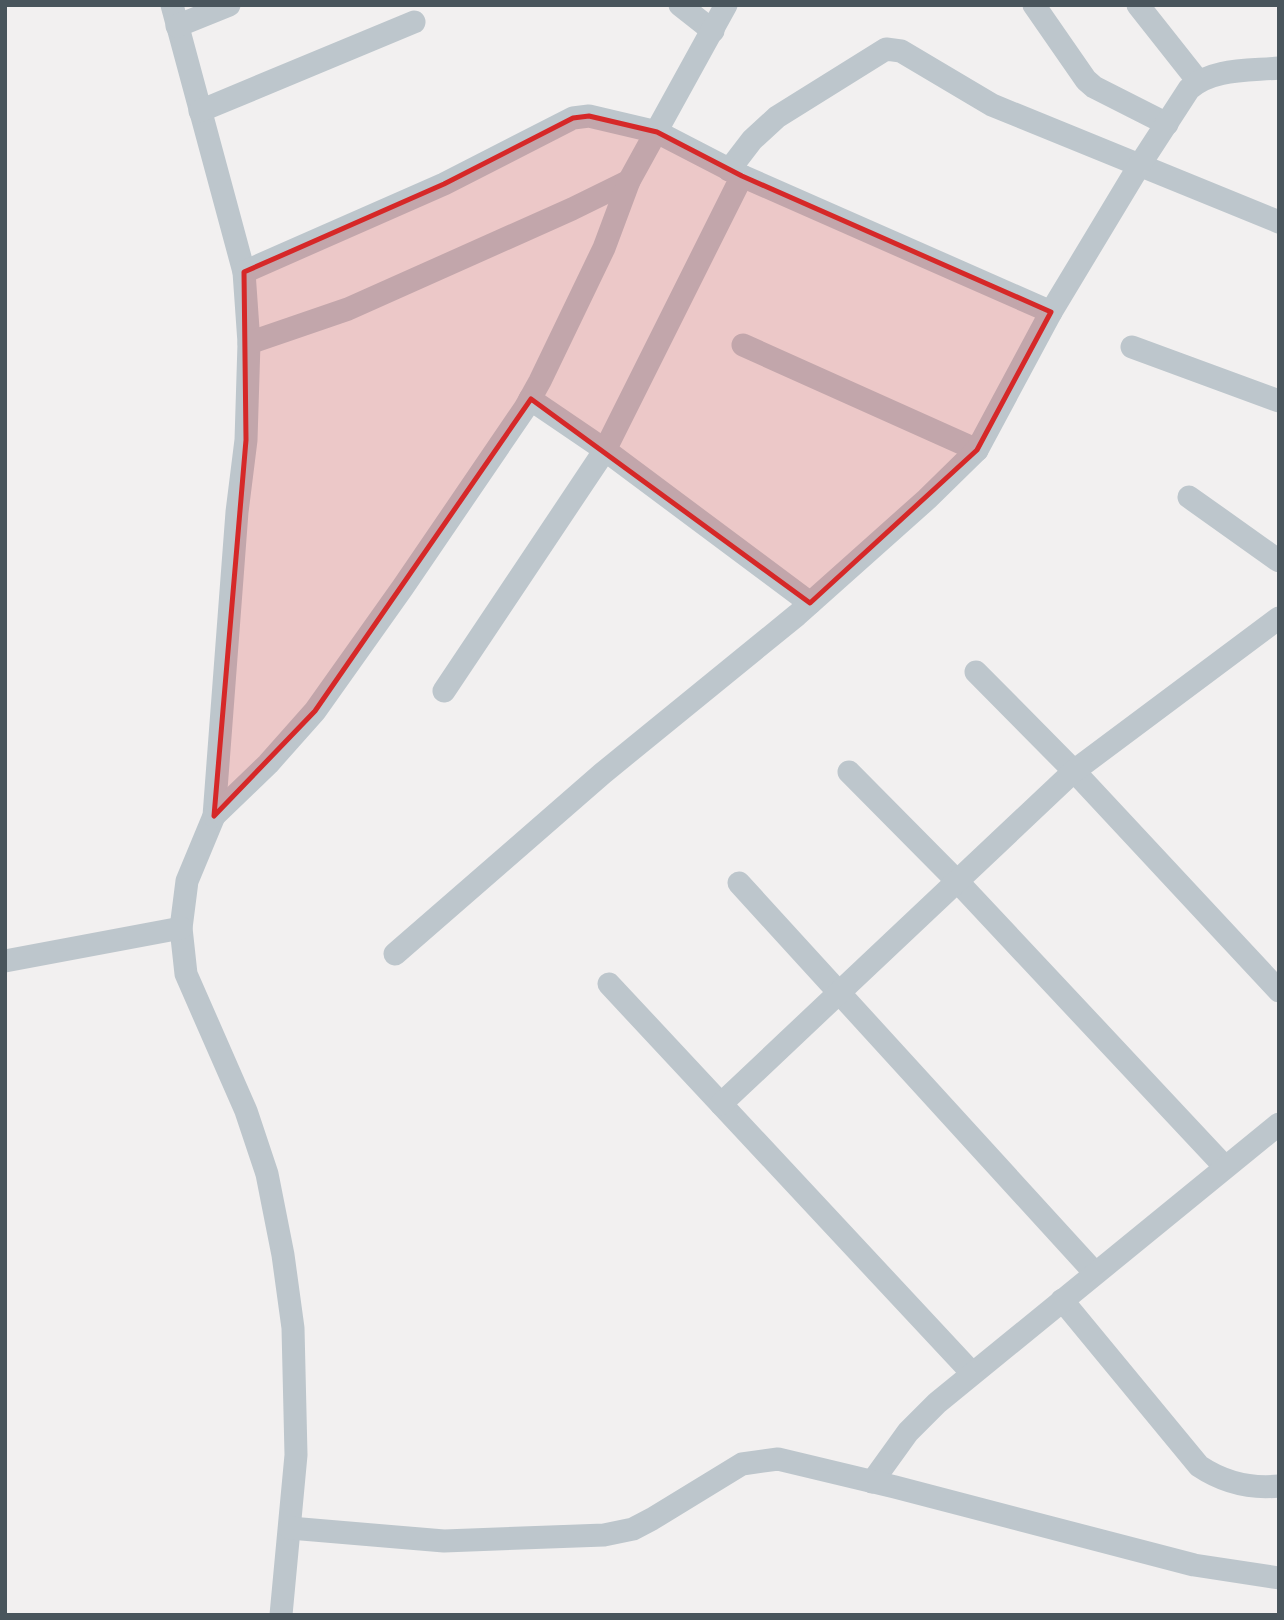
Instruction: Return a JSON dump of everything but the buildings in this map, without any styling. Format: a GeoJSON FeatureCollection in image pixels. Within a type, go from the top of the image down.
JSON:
{"type":"FeatureCollection","features":[{"type":"Feature","properties":{"kind":"street"},"geometry":{"type":"LineString","coordinates":[[229,5],[175,16],[244,272],[249,342],[246,440],[237,512],[214,816],[187,881],[181,928],[186,974],[246,1111],[267,1174],[293,1328],[296,1455],[281,1615]]}},
{"type":"Feature","properties":{"kind":"street"},"geometry":{"type":"LineString","coordinates":[[680,5],[713,31]]}},
{"type":"Feature","properties":{"kind":"street"},"geometry":{"type":"LineString","coordinates":[[214,816],[268,764],[315,711],[403,587],[530,399],[604,248],[629,181],[726,5]]}},
{"type":"Feature","properties":{"kind":"street"},"geometry":{"type":"LineString","coordinates":[[1034,5],[1094,87],[1167,124]]}},
{"type":"Feature","properties":{"kind":"street"},"geometry":{"type":"LineString","coordinates":[[1138,5],[1198,81]]}},
{"type":"Feature","properties":{"kind":"street"},"geometry":{"type":"LineString","coordinates":[[200,111],[414,22]]}},
{"type":"Feature","properties":{"kind":"street"},"geometry":{"type":"LineString","coordinates":[[444,691],[604,450],[752,140],[777,117],[886,49],[901,51],[992,105],[1279,222]]}},
{"type":"Feature","properties":{"kind":"street"},"geometry":{"type":"LineString","coordinates":[[395,954],[603,773],[810,603],[927,499],[977,450],[1051,312],[1189,89],[1198,81],[1213,75],[1279,68]]}},
{"type":"Feature","properties":{"kind":"street"},"geometry":{"type":"LineString","coordinates":[[244,272],[444,184],[573,118],[589,116],[657,132],[736,173],[1051,312]]}},
{"type":"Feature","properties":{"kind":"street"},"geometry":{"type":"LineString","coordinates":[[249,342],[348,309],[629,181]]}},
{"type":"Feature","properties":{"kind":"street"},"geometry":{"type":"LineString","coordinates":[[743,345],[977,450]]}},
{"type":"Feature","properties":{"kind":"street"},"geometry":{"type":"LineString","coordinates":[[1132,347],[1279,401]]}},
{"type":"Feature","properties":{"kind":"street"},"geometry":{"type":"LineString","coordinates":[[530,399],[604,450],[810,603]]}},
{"type":"Feature","properties":{"kind":"street"},"geometry":{"type":"LineString","coordinates":[[1189,497],[1279,561]]}},
{"type":"Feature","properties":{"kind":"street"},"geometry":{"type":"LineString","coordinates":[[721,1104],[1074,771],[1279,618]]}},
{"type":"Feature","properties":{"kind":"street"},"geometry":{"type":"LineString","coordinates":[[976,672],[1074,771],[1279,991]]}},
{"type":"Feature","properties":{"kind":"street"},"geometry":{"type":"LineString","coordinates":[[849,772],[957,881],[1225,1167]]}},
{"type":"Feature","properties":{"kind":"street"},"geometry":{"type":"LineString","coordinates":[[739,883],[1095,1273]]}},
{"type":"Feature","properties":{"kind":"street"},"geometry":{"type":"LineString","coordinates":[[5,961],[181,928]]}},
{"type":"Feature","properties":{"kind":"street"},"geometry":{"type":"LineString","coordinates":[[609,984],[972,1373]]}},
{"type":"Feature","properties":{"kind":"street"},"geometry":{"type":"LineString","coordinates":[[872,1482],[922,1417],[972,1373],[1279,1124]]}},
{"type":"Feature","properties":{"kind":"street"},"geometry":{"type":"LineString","coordinates":[[1062,1300],[1199,1466],[1233,1483],[1264,1488],[1279,1486]]}},
{"type":"Feature","properties":{"kind":"street"},"geometry":{"type":"LineString","coordinates":[[290,1528],[444,1541],[604,1535],[633,1529],[742,1464],[778,1459],[1194,1565],[1279,1578]]}},
{"type":"Feature","properties":{"kind":"highlighted area"},"geometry":{"type":"Polygon","coordinates":[[[589,116],[657,132],[742,176],[1051,312],[977,450],[810,603],[531,399],[315,711],[214,816],[246,440],[244,272],[444,184],[573,118],[589,116]]]}}]}
